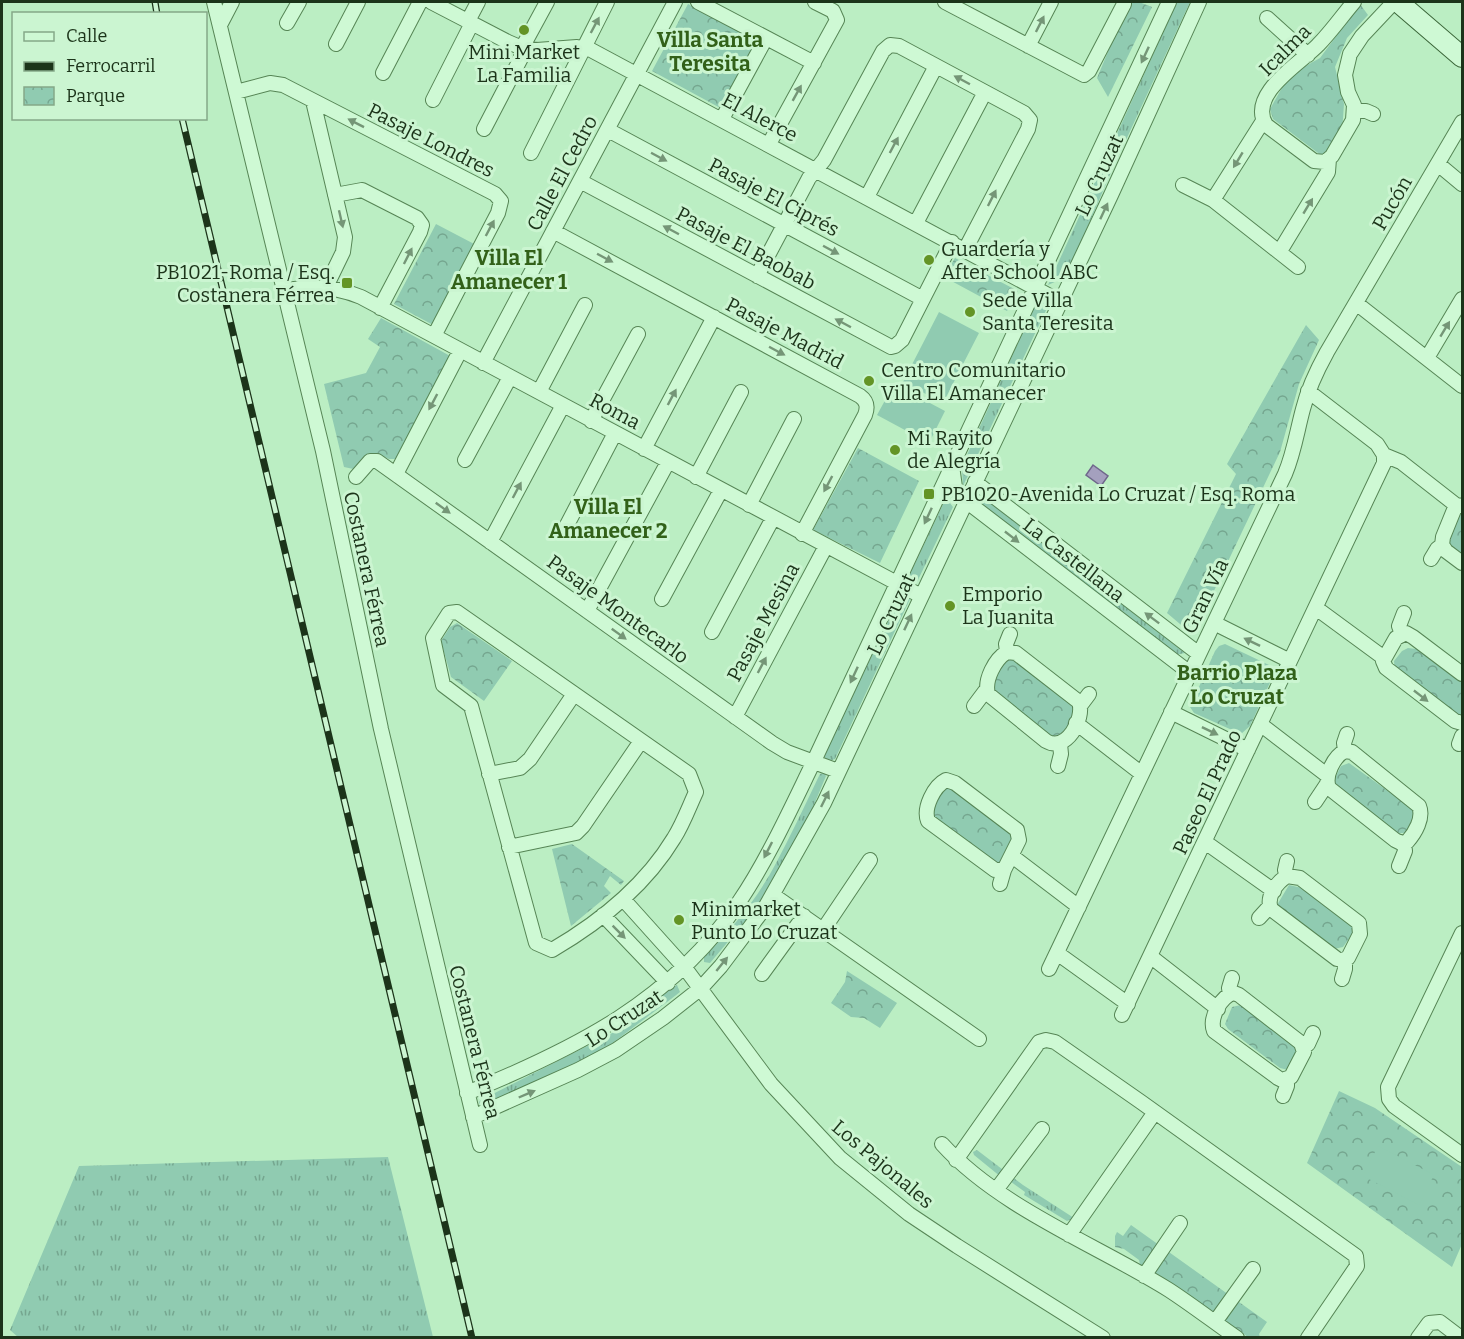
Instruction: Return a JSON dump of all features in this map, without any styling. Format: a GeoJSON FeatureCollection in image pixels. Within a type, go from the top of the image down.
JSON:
{"type":"FeatureCollection","features":[{"type":"Feature","properties":{"kind":"street","name":"Costanera Férrea"},"geometry":{"type":"LineString","coordinates":[[214,2],[323,451],[381,729],[480,1145]]}},
{"type":"Feature","properties":{"kind":"street"},"geometry":{"type":"LineString","coordinates":[[220,25],[232,2]]}},
{"type":"Feature","properties":{"kind":"street"},"geometry":{"type":"LineString","coordinates":[[287,23],[299,2]]}},
{"type":"Feature","properties":{"kind":"street"},"geometry":{"type":"LineString","coordinates":[[336,44],[358,2]]}},
{"type":"Feature","properties":{"kind":"street"},"geometry":{"type":"LineString","coordinates":[[383,73],[420,2]]}},
{"type":"Feature","properties":{"kind":"street","name":"El Alerce"},"geometry":{"type":"LineString","coordinates":[[430,2],[522,48],[591,50],[1061,302]]}},
{"type":"Feature","properties":{"kind":"street"},"geometry":{"type":"LineString","coordinates":[[433,100],[478,2]]}},
{"type":"Feature","properties":{"kind":"street"},"geometry":{"type":"LineString","coordinates":[[484,129],[522,58],[522,48],[547,2]]}},
{"type":"Feature","properties":{"kind":"street"},"geometry":{"type":"LineString","coordinates":[[531,153],[607,2]]}},
{"type":"Feature","properties":{"kind":"street","name":"Calle El Cedro"},"geometry":{"type":"LineString","coordinates":[[483,363],[675,2]]}},
{"type":"Feature","properties":{"kind":"street"},"geometry":{"type":"LineString","coordinates":[[698,2],[814,63]]}},
{"type":"Feature","properties":{"kind":"street"},"geometry":{"type":"LineString","coordinates":[[769,144],[836,23],[837,17],[833,11],[815,2]]}},
{"type":"Feature","properties":{"kind":"street"},"geometry":{"type":"LineString","coordinates":[[945,2],[1086,75],[1124,4]]}},
{"type":"Feature","properties":{"kind":"street"},"geometry":{"type":"LineString","coordinates":[[970,15],[977,2]]}},
{"type":"Feature","properties":{"kind":"street"},"geometry":{"type":"LineString","coordinates":[[1028,46],[1051,2]]}},
{"type":"Feature","properties":{"kind":"street","name":"Lo Cruzat"},"geometry":{"type":"LineString","coordinates":[[467,1093],[581,1042],[640,1004],[685,968],[722,926],[740,901],[814,761],[1036,288],[1167,2]]}},
{"type":"Feature","properties":{"kind":"street","name":"Lo Cruzat"},"geometry":{"type":"LineString","coordinates":[[473,1117],[562,1078],[616,1050],[663,1018],[701,988],[742,939],[773,895],[823,805],[1061,302],[1199,2]]}},
{"type":"Feature","properties":{"kind":"street","name":"Icalma"},"geometry":{"type":"LineString","coordinates":[[1213,200],[1263,121],[1263,105],[1272,89],[1288,70],[1326,37],[1354,2]]}},
{"type":"Feature","properties":{"kind":"street"},"geometry":{"type":"LineString","coordinates":[[1263,121],[1309,159],[1319,162],[1329,159],[1350,129],[1354,111],[1346,83],[1347,60],[1357,42],[1396,2],[1462,57]]}},
{"type":"Feature","properties":{"kind":"street"},"geometry":{"type":"LineString","coordinates":[[1268,18],[1308,55]]}},
{"type":"Feature","properties":{"kind":"street"},"geometry":{"type":"LineString","coordinates":[[722,119],[766,38]]}},
{"type":"Feature","properties":{"kind":"street"},"geometry":{"type":"LineString","coordinates":[[757,276],[809,178],[824,160],[884,51],[890,45],[899,46],[985,92],[1024,113],[1030,120],[1028,129],[965,250]]}},
{"type":"Feature","properties":{"kind":"street"},"geometry":{"type":"LineString","coordinates":[[867,197],[936,66]]}},
{"type":"Feature","properties":{"kind":"street","name":"Pasaje Londres"},"geometry":{"type":"LineString","coordinates":[[236,92],[276,83],[495,194],[501,201],[498,213],[434,336]]}},
{"type":"Feature","properties":{"kind":"street"},"geometry":{"type":"LineString","coordinates":[[916,223],[985,92]]}},
{"type":"Feature","properties":{"kind":"street"},"geometry":{"type":"LineString","coordinates":[[313,101],[346,243],[326,287]]}},
{"type":"Feature","properties":{"kind":"street"},"geometry":{"type":"LineString","coordinates":[[1354,111],[1366,111],[1373,114]]}},
{"type":"Feature","properties":{"kind":"street","name":"Pucón"},"geometry":{"type":"LineString","coordinates":[[1356,303],[1462,122]]}},
{"type":"Feature","properties":{"kind":"street","name":"Pasaje El Ciprés"},"geometry":{"type":"LineString","coordinates":[[608,129],[923,299]]}},
{"type":"Feature","properties":{"kind":"street"},"geometry":{"type":"LineString","coordinates":[[1280,251],[1328,172],[1329,159]]}},
{"type":"Feature","properties":{"kind":"street"},"geometry":{"type":"LineString","coordinates":[[1438,164],[1462,184]]}},
{"type":"Feature","properties":{"kind":"street","name":"Pasaje El Baobab"},"geometry":{"type":"LineString","coordinates":[[580,181],[886,346],[896,346],[902,340],[923,299]]}},
{"type":"Feature","properties":{"kind":"street"},"geometry":{"type":"LineString","coordinates":[[1183,185],[1213,200],[1298,267]]}},
{"type":"Feature","properties":{"kind":"street"},"geometry":{"type":"LineString","coordinates":[[335,195],[362,190],[417,218],[422,225],[380,308]]}},
{"type":"Feature","properties":{"kind":"street","name":"Pasaje Madrid"},"geometry":{"type":"LineString","coordinates":[[553,231],[860,396],[867,404],[865,415],[802,534]]}},
{"type":"Feature","properties":{"kind":"street"},"geometry":{"type":"LineString","coordinates":[[923,299],[952,242]]}},
{"type":"Feature","properties":{"kind":"street","name":"Roma"},"geometry":{"type":"LineString","coordinates":[[283,291],[308,287],[326,287],[345,291],[434,336],[921,596]]}},
{"type":"Feature","properties":{"kind":"street"},"geometry":{"type":"LineString","coordinates":[[1427,358],[1462,299]]}},
{"type":"Feature","properties":{"kind":"street"},"geometry":{"type":"LineString","coordinates":[[1356,303],[1462,386]]}},
{"type":"Feature","properties":{"kind":"street","name":"Gran Vía"},"geometry":{"type":"LineString","coordinates":[[1049,969],[1288,465],[1308,391],[1327,352],[1356,303]]}},
{"type":"Feature","properties":{"kind":"street"},"geometry":{"type":"LineString","coordinates":[[539,392],[585,305]]}},
{"type":"Feature","properties":{"kind":"street"},"geometry":{"type":"LineString","coordinates":[[644,449],[714,317]]}},
{"type":"Feature","properties":{"kind":"street"},"geometry":{"type":"LineString","coordinates":[[591,420],[638,334]]}},
{"type":"Feature","properties":{"kind":"street"},"geometry":{"type":"LineString","coordinates":[[396,474],[460,351]]}},
{"type":"Feature","properties":{"kind":"street"},"geometry":{"type":"LineString","coordinates":[[465,460],[510,377]]}},
{"type":"Feature","properties":{"kind":"street"},"geometry":{"type":"LineString","coordinates":[[1308,391],[1377,444],[1384,455],[1401,462],[1460,506],[1443,537],[1442,545],[1462,563]]}},
{"type":"Feature","properties":{"kind":"street"},"geometry":{"type":"LineString","coordinates":[[696,477],[741,392]]}},
{"type":"Feature","properties":{"kind":"street"},"geometry":{"type":"LineString","coordinates":[[490,542],[562,405]]}},
{"type":"Feature","properties":{"kind":"street"},"geometry":{"type":"LineString","coordinates":[[749,505],[794,419]]}},
{"type":"Feature","properties":{"kind":"street"},"geometry":{"type":"LineString","coordinates":[[567,525],[615,433]]}},
{"type":"Feature","properties":{"kind":"street","name":"Paseo El Prado"},"geometry":{"type":"LineString","coordinates":[[1057,953],[1125,1010],[1382,468],[1384,455]]}},
{"type":"Feature","properties":{"kind":"street","name":"Pasaje Montecarlo"},"geometry":{"type":"LineString","coordinates":[[356,477],[367,463],[373,460],[396,474],[780,749],[838,771]]}},
{"type":"Feature","properties":{"kind":"street"},"geometry":{"type":"LineString","coordinates":[[587,611],[668,462]]}},
{"type":"Feature","properties":{"kind":"street","name":"La Castellana"},"geometry":{"type":"LineString","coordinates":[[952,466],[956,487],[966,501],[1190,674]]}},
{"type":"Feature","properties":{"kind":"street","name":"La Castellana"},"geometry":{"type":"LineString","coordinates":[[975,482],[1199,654]]}},
{"type":"Feature","properties":{"kind":"street"},"geometry":{"type":"LineString","coordinates":[[662,599],[721,490]]}},
{"type":"Feature","properties":{"kind":"street"},"geometry":{"type":"LineString","coordinates":[[712,632],[773,518]]}},
{"type":"Feature","properties":{"kind":"street"},"geometry":{"type":"LineString","coordinates":[[1431,559],[1438,547],[1442,545]]}},
{"type":"Feature","properties":{"kind":"street","name":"Pasaje Mesina"},"geometry":{"type":"LineString","coordinates":[[735,717],[826,546]]}},
{"type":"Feature","properties":{"kind":"street"},"geometry":{"type":"LineString","coordinates":[[1316,608],[1384,658]]}},
{"type":"Feature","properties":{"kind":"street"},"geometry":{"type":"LineString","coordinates":[[457,612],[641,741],[688,774],[696,792],[674,838],[649,872],[623,899],[582,933],[552,950],[536,943],[471,706],[443,685],[433,638],[448,613],[457,612]]}},
{"type":"Feature","properties":{"kind":"street"},"geometry":{"type":"LineString","coordinates":[[1401,634],[1399,626],[1404,613]]}},
{"type":"Feature","properties":{"kind":"street"},"geometry":{"type":"LineString","coordinates":[[1214,623],[1290,661]]}},
{"type":"Feature","properties":{"kind":"street"},"geometry":{"type":"LineString","coordinates":[[1007,652],[1006,644],[1010,634]]}},
{"type":"Feature","properties":{"kind":"street"},"geometry":{"type":"LineString","coordinates":[[1462,674],[1410,634],[1401,634],[1396,638],[1383,664],[1455,721],[1462,723]]}},
{"type":"Feature","properties":{"kind":"street"},"geometry":{"type":"LineString","coordinates":[[974,706],[986,690],[987,682],[999,659],[1007,652]]}},
{"type":"Feature","properties":{"kind":"street"},"geometry":{"type":"LineString","coordinates":[[986,690],[993,700],[1046,741],[1055,745],[1067,740],[1081,711],[1076,700],[1020,656],[1007,652]]}},
{"type":"Feature","properties":{"kind":"street"},"geometry":{"type":"LineString","coordinates":[[489,774],[520,768],[530,759],[574,694]]}},
{"type":"Feature","properties":{"kind":"street"},"geometry":{"type":"LineString","coordinates":[[1080,706],[1089,694]]}},
{"type":"Feature","properties":{"kind":"street"},"geometry":{"type":"LineString","coordinates":[[1171,712],[1248,750]]}},
{"type":"Feature","properties":{"kind":"street"},"geometry":{"type":"LineString","coordinates":[[1076,723],[1142,774]]}},
{"type":"Feature","properties":{"kind":"street"},"geometry":{"type":"LineString","coordinates":[[1260,724],[1327,780],[1332,791],[1395,840],[1404,843]]}},
{"type":"Feature","properties":{"kind":"street"},"geometry":{"type":"LineString","coordinates":[[1346,751],[1344,743],[1347,734]]}},
{"type":"Feature","properties":{"kind":"street"},"geometry":{"type":"LineString","coordinates":[[509,847],[576,833],[641,741]]}},
{"type":"Feature","properties":{"kind":"street"},"geometry":{"type":"LineString","coordinates":[[1058,766],[1061,754],[1060,744]]}},
{"type":"Feature","properties":{"kind":"street"},"geometry":{"type":"LineString","coordinates":[[1315,802],[1337,757],[1346,751],[1352,752],[1419,806],[1420,820],[1410,839],[1404,843]]}},
{"type":"Feature","properties":{"kind":"street"},"geometry":{"type":"LineString","coordinates":[[1000,884],[1004,870],[1024,829],[1014,827],[955,783],[946,773],[922,821],[931,824],[995,870],[1004,870]]}},
{"type":"Feature","properties":{"kind":"street"},"geometry":{"type":"LineString","coordinates":[[1205,842],[1274,891]]}},
{"type":"Feature","properties":{"kind":"street"},"geometry":{"type":"LineString","coordinates":[[1400,866],[1405,851],[1404,843]]}},
{"type":"Feature","properties":{"kind":"street"},"geometry":{"type":"LineString","coordinates":[[1012,856],[1079,907]]}},
{"type":"Feature","properties":{"kind":"street"},"geometry":{"type":"LineString","coordinates":[[823,930],[870,860]]}},
{"type":"Feature","properties":{"kind":"street"},"geometry":{"type":"LineString","coordinates":[[1287,861],[1285,870],[1287,876]]}},
{"type":"Feature","properties":{"kind":"street"},"geometry":{"type":"LineString","coordinates":[[1287,876],[1300,878],[1359,923],[1360,934],[1351,955],[1345,960],[1337,959],[1274,912],[1269,900],[1280,881],[1287,876]]}},
{"type":"Feature","properties":{"kind":"street"},"geometry":{"type":"LineString","coordinates":[[773,895],[979,1039]]}},
{"type":"Feature","properties":{"kind":"street","name":"Los Pajonales"},"geometry":{"type":"LineString","coordinates":[[623,899],[685,968],[771,1084],[847,1164],[909,1214],[1103,1338]]}},
{"type":"Feature","properties":{"kind":"street"},"geometry":{"type":"LineString","coordinates":[[1259,918],[1270,906]]}},
{"type":"Feature","properties":{"kind":"street"},"geometry":{"type":"LineString","coordinates":[[603,915],[669,983]]}},
{"type":"Feature","properties":{"kind":"street"},"geometry":{"type":"LineString","coordinates":[[762,974],[804,916]]}},
{"type":"Feature","properties":{"kind":"street"},"geometry":{"type":"LineString","coordinates":[[1462,933],[1391,1081],[1388,1096],[1394,1106],[1459,1153],[1462,1137]]}},
{"type":"Feature","properties":{"kind":"street"},"geometry":{"type":"LineString","coordinates":[[642,955],[649,942],[663,941]]}},
{"type":"Feature","properties":{"kind":"street"},"geometry":{"type":"LineString","coordinates":[[1150,956],[1218,1008]]}},
{"type":"Feature","properties":{"kind":"street"},"geometry":{"type":"LineString","coordinates":[[1342,979],[1345,960]]}},
{"type":"Feature","properties":{"kind":"street"},"geometry":{"type":"LineString","coordinates":[[1230,994],[1232,978]]}},
{"type":"Feature","properties":{"kind":"street"},"geometry":{"type":"LineString","coordinates":[[1283,1096],[1287,1080],[1294,1074],[1303,1048],[1298,1040],[1239,994],[1230,994],[1224,998],[1207,1032],[1217,1034],[1278,1078],[1287,1080]]}},
{"type":"Feature","properties":{"kind":"street"},"geometry":{"type":"LineString","coordinates":[[1303,1048],[1314,1033]]}},
{"type":"Feature","properties":{"kind":"street"},"geometry":{"type":"LineString","coordinates":[[956,1160],[1038,1042],[1046,1040],[1055,1042],[1356,1256],[1357,1266],[1308,1338]]}},
{"type":"Feature","properties":{"kind":"street"},"geometry":{"type":"LineString","coordinates":[[1069,1235],[1155,1112]]}},
{"type":"Feature","properties":{"kind":"street"},"geometry":{"type":"LineString","coordinates":[[996,1190],[1042,1129]]}},
{"type":"Feature","properties":{"kind":"street"},"geometry":{"type":"LineString","coordinates":[[942,1144],[956,1160],[996,1190],[1069,1235],[1169,1290],[1218,1329],[1237,1338]]}},
{"type":"Feature","properties":{"kind":"street"},"geometry":{"type":"LineString","coordinates":[[1144,1276],[1180,1223]]}},
{"type":"Feature","properties":{"kind":"street"},"geometry":{"type":"LineString","coordinates":[[1218,1329],[1253,1269]]}},
{"type":"Feature","properties":{"kind":"street"},"geometry":{"type":"LineString","coordinates":[[1418,1338],[1429,1323],[1440,1322],[1461,1338]]}},
{"type":"Feature","properties":{"kind":"green space"},"geometry":{"type":"Polygon","coordinates":[[[1122,2],[1139,2],[1152,7],[1108,97],[1097,78],[1128,4],[1122,2]]]}},
{"type":"Feature","properties":{"kind":"green space"},"geometry":{"type":"Polygon","coordinates":[[[1177,2],[1190,2],[1112,170],[1066,277],[1048,285],[1177,2]]]}},
{"type":"Feature","properties":{"kind":"green space"},"geometry":{"type":"Polygon","coordinates":[[[688,4],[759,42],[724,110],[652,71],[688,4]]]}},
{"type":"Feature","properties":{"kind":"green space"},"geometry":{"type":"Polygon","coordinates":[[[1360,4],[1368,15],[1347,38],[1335,67],[1344,104],[1342,132],[1322,156],[1273,119],[1270,109],[1283,86],[1302,68],[1320,58],[1360,4]]]}},
{"type":"Feature","properties":{"kind":"green space"},"geometry":{"type":"Polygon","coordinates":[[[436,224],[478,246],[435,326],[394,304],[436,224]]]}},
{"type":"Feature","properties":{"kind":"green space"},"geometry":{"type":"Polygon","coordinates":[[[955,258],[1018,291],[1007,311],[944,277],[955,258]]]}},
{"type":"Feature","properties":{"kind":"green space"},"geometry":{"type":"Polygon","coordinates":[[[1039,297],[1048,306],[963,486],[962,466],[1039,297]]]}},
{"type":"Feature","properties":{"kind":"green space"},"geometry":{"type":"Polygon","coordinates":[[[939,312],[979,333],[943,403],[903,382],[939,312]]]}},
{"type":"Feature","properties":{"kind":"green space"},"geometry":{"type":"Polygon","coordinates":[[[381,318],[452,357],[397,459],[389,459],[376,453],[358,470],[344,467],[324,384],[366,373],[380,347],[368,339],[381,318]]]}},
{"type":"Feature","properties":{"kind":"green space"},"geometry":{"type":"Polygon","coordinates":[[[1306,325],[1319,340],[1299,384],[1280,452],[1193,635],[1167,613],[1236,474],[1227,464],[1306,325]]]}},
{"type":"Feature","properties":{"kind":"green space"},"geometry":{"type":"Polygon","coordinates":[[[894,384],[945,411],[929,443],[877,415],[894,384]]]}},
{"type":"Feature","properties":{"kind":"green space"},"geometry":{"type":"Polygon","coordinates":[[[858,448],[919,481],[880,563],[813,530],[858,448]]]}},
{"type":"Feature","properties":{"kind":"green space"},"geometry":{"type":"Polygon","coordinates":[[[946,498],[953,507],[917,582],[908,578],[946,498]]]}},
{"type":"Feature","properties":{"kind":"green space"},"geometry":{"type":"Polygon","coordinates":[[[985,499],[1185,653],[1175,655],[979,507],[985,499]]]}},
{"type":"Feature","properties":{"kind":"green space"},"geometry":{"type":"Polygon","coordinates":[[[1461,514],[1462,558],[1449,544],[1450,535],[1461,514]]]}},
{"type":"Feature","properties":{"kind":"green space"},"geometry":{"type":"Polygon","coordinates":[[[901,595],[910,599],[835,759],[829,761],[825,759],[825,753],[901,595]]]}},
{"type":"Feature","properties":{"kind":"green space"},"geometry":{"type":"Polygon","coordinates":[[[457,623],[512,661],[484,701],[451,677],[441,641],[450,627],[457,623]]]}},
{"type":"Feature","properties":{"kind":"green space"},"geometry":{"type":"Polygon","coordinates":[[[1225,644],[1273,669],[1273,676],[1250,726],[1241,734],[1194,713],[1190,707],[1215,651],[1219,646],[1225,644]]]}},
{"type":"Feature","properties":{"kind":"green space"},"geometry":{"type":"Polygon","coordinates":[[[1408,648],[1416,649],[1462,682],[1462,716],[1395,670],[1394,661],[1402,651],[1408,648]]]}},
{"type":"Feature","properties":{"kind":"green space"},"geometry":{"type":"Polygon","coordinates":[[[1012,657],[1074,705],[1074,721],[1056,741],[993,693],[998,673],[1012,657]]]}},
{"type":"Feature","properties":{"kind":"green space"},"geometry":{"type":"Polygon","coordinates":[[[1349,763],[1413,809],[1414,816],[1406,833],[1398,833],[1336,788],[1333,782],[1341,766],[1349,763]]]}},
{"type":"Feature","properties":{"kind":"green space"},"geometry":{"type":"Polygon","coordinates":[[[824,773],[826,776],[808,819],[760,904],[710,963],[704,962],[704,957],[734,925],[768,878],[820,774],[824,773]]]}},
{"type":"Feature","properties":{"kind":"green space"},"geometry":{"type":"Polygon","coordinates":[[[948,786],[1012,833],[1013,841],[1000,864],[994,864],[932,818],[936,800],[948,786]]]}},
{"type":"Feature","properties":{"kind":"green space"},"geometry":{"type":"Polygon","coordinates":[[[572,844],[624,881],[621,885],[610,876],[604,886],[611,893],[571,926],[552,849],[572,844]]]}},
{"type":"Feature","properties":{"kind":"green space"},"geometry":{"type":"Polygon","coordinates":[[[1289,885],[1302,888],[1353,922],[1356,929],[1343,947],[1334,949],[1280,912],[1277,905],[1289,885]]]}},
{"type":"Feature","properties":{"kind":"green space"},"geometry":{"type":"Polygon","coordinates":[[[847,971],[897,1003],[880,1028],[864,1018],[851,1017],[831,1003],[845,982],[847,971]]]}},
{"type":"Feature","properties":{"kind":"green space"},"geometry":{"type":"Polygon","coordinates":[[[677,985],[680,992],[610,1045],[567,1068],[481,1107],[479,1102],[481,1100],[609,1035],[638,1016],[677,985]]]}},
{"type":"Feature","properties":{"kind":"green space"},"geometry":{"type":"Polygon","coordinates":[[[1245,1004],[1297,1047],[1298,1054],[1288,1070],[1280,1068],[1228,1029],[1225,1024],[1232,1007],[1245,1004]]]}},
{"type":"Feature","properties":{"kind":"green space"},"geometry":{"type":"Polygon","coordinates":[[[1339,1091],[1375,1108],[1462,1167],[1462,1244],[1452,1267],[1307,1163],[1339,1091]]]}},
{"type":"Feature","properties":{"kind":"green space"},"geometry":{"type":"Polygon","coordinates":[[[1378,1146],[1434,1175],[1419,1205],[1363,1176],[1378,1146]]]}},
{"type":"Feature","properties":{"kind":"green space"},"geometry":{"type":"Polygon","coordinates":[[[977,1150],[1023,1185],[1074,1218],[1067,1221],[1024,1195],[1025,1192],[1003,1176],[1001,1177],[974,1155],[973,1152],[977,1150]]]}},
{"type":"Feature","properties":{"kind":"green space"},"geometry":{"type":"Polygon","coordinates":[[[388,1157],[433,1337],[19,1338],[10,1330],[79,1166],[388,1157]]]}},
{"type":"Feature","properties":{"kind":"green space"},"geometry":{"type":"Polygon","coordinates":[[[1131,1225],[1267,1322],[1259,1334],[1260,1337],[1248,1337],[1209,1309],[1182,1296],[1179,1288],[1163,1278],[1154,1278],[1141,1269],[1139,1260],[1124,1249],[1115,1247],[1117,1232],[1123,1236],[1131,1225]]]}},
{"type":"Feature","properties":{"kind":"shaded area"},"geometry":{"type":"Polygon","coordinates":[[[1093,465],[1108,476],[1101,486],[1086,475],[1093,465]]]}},
{"type":"Feature","properties":{"kind":"railway"},"geometry":{"type":"LineString","coordinates":[[155,2],[157,12]]}},
{"type":"Feature","properties":{"kind":"railway"},"geometry":{"type":"LineString","coordinates":[[182,120],[472,1338]]}},
{"type":"Feature","properties":{"kind":"place","name":"Mini Market La Familia"},"geometry":{"type":"Point","coordinates":[524,30]}},
{"type":"Feature","properties":{"kind":"place","name":"Guardería y After School ABC"},"geometry":{"type":"Point","coordinates":[929,260]}},
{"type":"Feature","properties":{"kind":"place","name":"PB1021-Roma / Esq. Costanera Férrea"},"geometry":{"type":"Point","coordinates":[347,283]}},
{"type":"Feature","properties":{"kind":"place","name":"Sede Villa Santa Teresita"},"geometry":{"type":"Point","coordinates":[970,312]}},
{"type":"Feature","properties":{"kind":"place","name":"Centro Comunitario Villa El Amanecer"},"geometry":{"type":"Point","coordinates":[869,381]}},
{"type":"Feature","properties":{"kind":"place","name":"Mi Rayito de Alegría"},"geometry":{"type":"Point","coordinates":[895,450]}},
{"type":"Feature","properties":{"kind":"place","name":"PB1020-Avenida Lo Cruzat / Esq. Roma"},"geometry":{"type":"Point","coordinates":[929,494]}},
{"type":"Feature","properties":{"kind":"place","name":"Emporio La Juanita"},"geometry":{"type":"Point","coordinates":[950,606]}},
{"type":"Feature","properties":{"kind":"place","name":"Minimarket Punto Lo Cruzat"},"geometry":{"type":"Point","coordinates":[679,920]}},
{"type":"Feature","properties":{"kind":"district","name":"Villa Santa Teresita"},"geometry":{"type":"Point","coordinates":[710,52]}},
{"type":"Feature","properties":{"kind":"district","name":"Villa El Amanecer 1"},"geometry":{"type":"Point","coordinates":[509,270]}},
{"type":"Feature","properties":{"kind":"district","name":"Villa El Amanecer 2"},"geometry":{"type":"Point","coordinates":[608,519]}},
{"type":"Feature","properties":{"kind":"district","name":"Barrio Plaza Lo Cruzat"},"geometry":{"type":"Point","coordinates":[1237,685]}}]}
